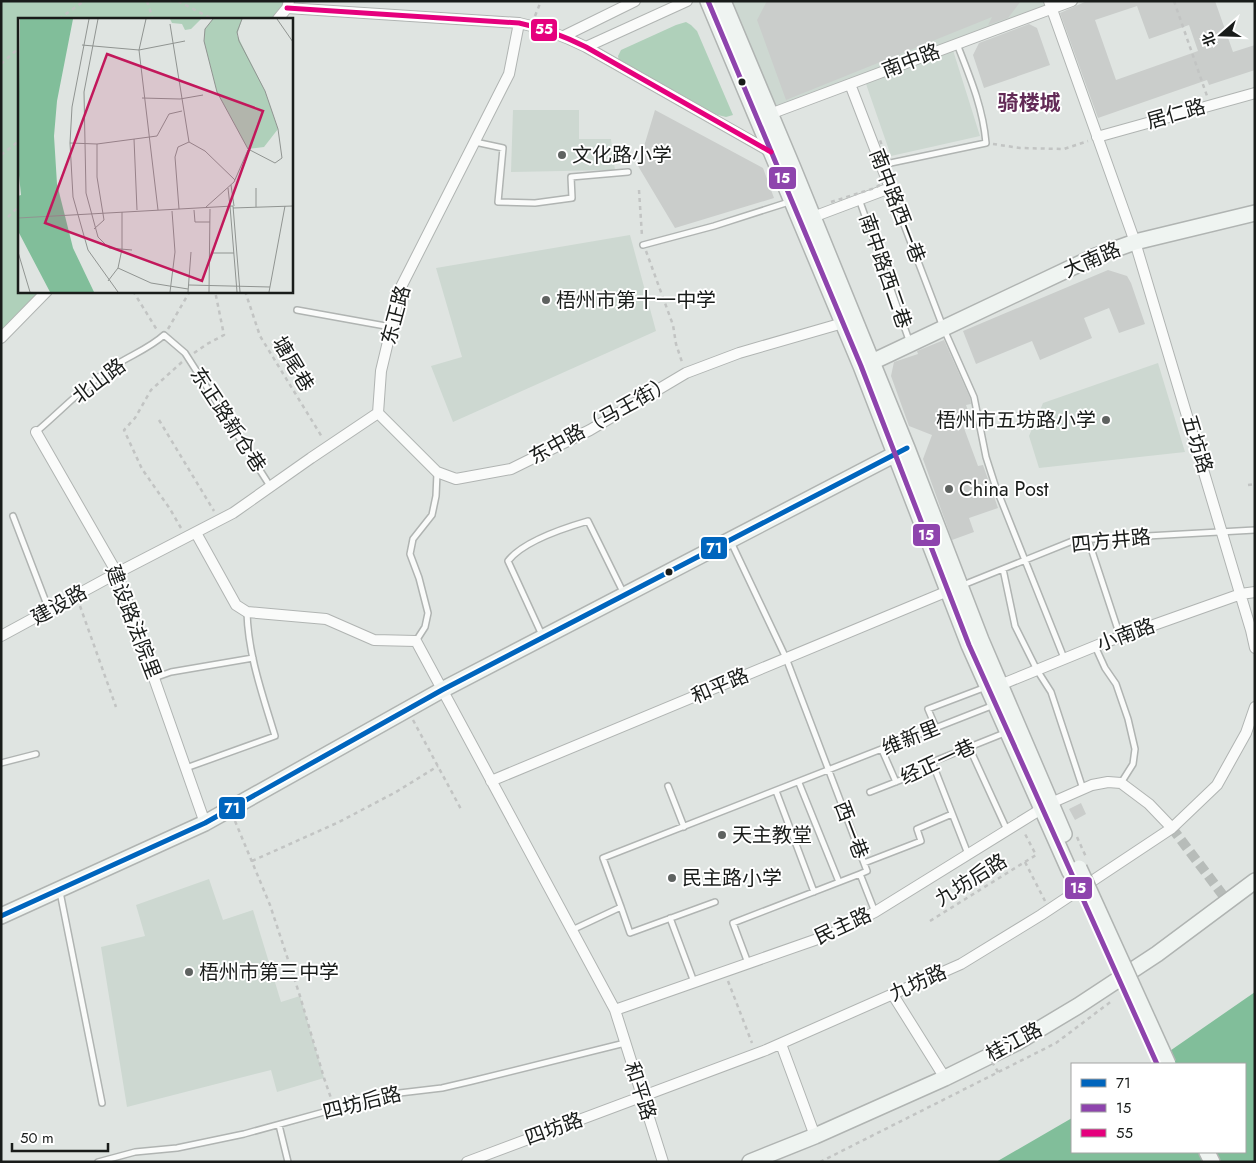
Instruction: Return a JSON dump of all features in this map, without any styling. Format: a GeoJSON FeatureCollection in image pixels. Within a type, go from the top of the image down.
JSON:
{"type":"FeatureCollection","features":[{"type":"Feature","properties":{"kind":"main road"},"geometry":{"type":"LineString","coordinates":[[708,1],[843,323],[901,451]]}},
{"type":"Feature","properties":{"kind":"main road"},"geometry":{"type":"LineString","coordinates":[[723,1],[872,362],[901,451],[993,686],[1074,870],[1124,992],[1157,1063]]}},
{"type":"Feature","properties":{"kind":"main road"},"geometry":{"type":"LineString","coordinates":[[1135,242],[1255,213]]}},
{"type":"Feature","properties":{"kind":"main road","name":"大南路"},"geometry":{"type":"LineString","coordinates":[[872,362],[1096,256],[1135,242]]}},
{"type":"Feature","properties":{"kind":"main road"},"geometry":{"type":"LineString","coordinates":[[1,916],[205,823],[442,690],[901,451]]}},
{"type":"Feature","properties":{"kind":"main road"},"geometry":{"type":"LineString","coordinates":[[993,686],[995,705],[1046,806]]}},
{"type":"Feature","properties":{"kind":"main road"},"geometry":{"type":"LineString","coordinates":[[1074,870],[1168,1063]]}},
{"type":"Feature","properties":{"kind":"main road","name":"桂江路"},"geometry":{"type":"LineString","coordinates":[[750,1162],[815,1136],[945,1078],[1016,1043],[1078,1006],[1157,954],[1255,881]]}},
{"type":"Feature","properties":{"kind":"street"},"geometry":{"type":"LineString","coordinates":[[564,36],[635,1]]}},
{"type":"Feature","properties":{"kind":"street"},"geometry":{"type":"LineString","coordinates":[[586,47],[687,1]]}},
{"type":"Feature","properties":{"kind":"street"},"geometry":{"type":"LineString","coordinates":[[1051,5],[1072,1]]}},
{"type":"Feature","properties":{"kind":"street"},"geometry":{"type":"LineString","coordinates":[[279,18],[288,5],[519,23],[532,26],[564,36],[586,47],[771,152]]}},
{"type":"Feature","properties":{"kind":"street","name":"南中路"},"geometry":{"type":"LineString","coordinates":[[770,114],[957,44],[1051,5]]}},
{"type":"Feature","properties":{"kind":"street","name":"大南路"},"geometry":{"type":"LineString","coordinates":[[1051,5],[1135,242]]}},
{"type":"Feature","properties":{"kind":"street","name":"东正路"},"geometry":{"type":"LineString","coordinates":[[378,414],[382,371],[401,287],[509,74],[519,23]]}},
{"type":"Feature","properties":{"kind":"street","name":"南中路西一巷"},"geometry":{"type":"LineString","coordinates":[[850,84],[890,188]]}},
{"type":"Feature","properties":{"kind":"street","name":"居仁路"},"geometry":{"type":"LineString","coordinates":[[1098,137],[1255,92]]}},
{"type":"Feature","properties":{"kind":"street"},"geometry":{"type":"LineString","coordinates":[[813,217],[890,188]]}},
{"type":"Feature","properties":{"kind":"street","name":"五坊路"},"geometry":{"type":"LineString","coordinates":[[1135,242],[1223,533],[1255,648]]}},
{"type":"Feature","properties":{"kind":"street"},"geometry":{"type":"LineString","coordinates":[[1,338],[46,292]]}},
{"type":"Feature","properties":{"kind":"street","name":"东中路（马王街）"},"geometry":{"type":"LineString","coordinates":[[437,472],[456,478],[511,469],[590,430],[686,373],[739,353],[843,323]]}},
{"type":"Feature","properties":{"kind":"street"},"geometry":{"type":"LineString","coordinates":[[416,642],[374,640],[326,619],[247,612],[236,605],[196,532],[233,514],[328,446],[378,414],[437,472]]}},
{"type":"Feature","properties":{"kind":"street","name":"建设路法院里"},"geometry":{"type":"LineString","coordinates":[[36,432],[117,573],[205,823]]}},
{"type":"Feature","properties":{"kind":"street","name":"建设路"},"geometry":{"type":"LineString","coordinates":[[1,636],[196,532]]}},
{"type":"Feature","properties":{"kind":"street","name":"和平路"},"geometry":{"type":"LineString","coordinates":[[491,781],[954,588]]}},
{"type":"Feature","properties":{"kind":"street","name":"小南路"},"geometry":{"type":"LineString","coordinates":[[993,686],[1120,636],[1241,594],[1255,592]]}},
{"type":"Feature","properties":{"kind":"street","name":"和平路"},"geometry":{"type":"LineString","coordinates":[[416,642],[615,1010],[663,1162]]}},
{"type":"Feature","properties":{"kind":"street"},"geometry":{"type":"LineString","coordinates":[[1121,783],[1149,804],[1172,828],[1217,785],[1246,733],[1255,707]]}},
{"type":"Feature","properties":{"kind":"street","name":"民主路"},"geometry":{"type":"LineString","coordinates":[[615,1010],[829,935],[875,912],[1046,806],[1100,783],[1121,783]]}},
{"type":"Feature","properties":{"kind":"street","name":"九坊路"},"geometry":{"type":"LineString","coordinates":[[642,1097],[781,1044],[961,964],[1172,828]]}},
{"type":"Feature","properties":{"kind":"street"},"geometry":{"type":"LineString","coordinates":[[892,995],[945,1078]]}},
{"type":"Feature","properties":{"kind":"street"},"geometry":{"type":"LineString","coordinates":[[781,1044],[815,1136]]}},
{"type":"Feature","properties":{"kind":"street","name":"四坊路"},"geometry":{"type":"LineString","coordinates":[[467,1162],[642,1097]]}},
{"type":"Feature","properties":{"kind":"lane"},"geometry":{"type":"LineString","coordinates":[[881,165],[986,144],[985,126],[978,100],[957,44]]}},
{"type":"Feature","properties":{"kind":"lane"},"geometry":{"type":"LineString","coordinates":[[474,142],[503,148],[498,202],[535,203],[572,198],[571,177],[628,172]]}},
{"type":"Feature","properties":{"kind":"lane","name":"南中路西一巷"},"geometry":{"type":"LineString","coordinates":[[890,188],[944,327],[974,397],[986,457],[995,485],[1064,658]]}},
{"type":"Feature","properties":{"kind":"lane","name":"南中路西二巷"},"geometry":{"type":"LineString","coordinates":[[859,199],[910,344]]}},
{"type":"Feature","properties":{"kind":"lane"},"geometry":{"type":"LineString","coordinates":[[643,245],[714,226],[792,201]]}},
{"type":"Feature","properties":{"kind":"lane"},"geometry":{"type":"LineString","coordinates":[[297,310],[392,327]]}},
{"type":"Feature","properties":{"kind":"lane","name":"东正路新仓巷"},"geometry":{"type":"LineString","coordinates":[[164,335],[185,353],[270,487]]}},
{"type":"Feature","properties":{"kind":"lane","name":"北山路"},"geometry":{"type":"LineString","coordinates":[[36,432],[90,384],[114,366],[146,348],[164,335]]}},
{"type":"Feature","properties":{"kind":"lane"},"geometry":{"type":"LineString","coordinates":[[416,642],[425,627],[428,613],[419,578],[410,554],[413,539],[432,515],[436,496],[437,472]]}},
{"type":"Feature","properties":{"kind":"lane"},"geometry":{"type":"LineString","coordinates":[[12,516],[49,610]]}},
{"type":"Feature","properties":{"kind":"lane"},"geometry":{"type":"LineString","coordinates":[[543,637],[508,562],[514,553],[560,529],[588,521],[624,595]]}},
{"type":"Feature","properties":{"kind":"lane","name":"四方井路"},"geometry":{"type":"LineString","coordinates":[[954,588],[1075,540],[1255,530]]}},
{"type":"Feature","properties":{"kind":"lane"},"geometry":{"type":"LineString","coordinates":[[1088,539],[1120,636]]}},
{"type":"Feature","properties":{"kind":"lane","name":"西一巷"},"geometry":{"type":"LineString","coordinates":[[730,540],[786,658],[867,871],[860,874],[875,912]]}},
{"type":"Feature","properties":{"kind":"lane"},"geometry":{"type":"LineString","coordinates":[[1003,569],[1016,626],[1037,670],[1051,692],[1083,789]]}},
{"type":"Feature","properties":{"kind":"lane"},"geometry":{"type":"LineString","coordinates":[[186,768],[275,736],[252,658],[247,612]]}},
{"type":"Feature","properties":{"kind":"lane"},"geometry":{"type":"LineString","coordinates":[[1094,646],[1105,668],[1116,684],[1128,719],[1135,749],[1133,764],[1121,783]]}},
{"type":"Feature","properties":{"kind":"lane"},"geometry":{"type":"LineString","coordinates":[[154,678],[172,672],[252,658]]}},
{"type":"Feature","properties":{"kind":"lane"},"geometry":{"type":"LineString","coordinates":[[936,728],[928,709],[993,686]]}},
{"type":"Feature","properties":{"kind":"lane","name":"维新里"},"geometry":{"type":"LineString","coordinates":[[621,907],[603,858],[828,772],[995,705]]}},
{"type":"Feature","properties":{"kind":"lane","name":"经正一巷"},"geometry":{"type":"LineString","coordinates":[[870,792],[934,767],[932,762],[1007,732]]}},
{"type":"Feature","properties":{"kind":"lane"},"geometry":{"type":"LineString","coordinates":[[969,747],[1007,830]]}},
{"type":"Feature","properties":{"kind":"lane"},"geometry":{"type":"LineString","coordinates":[[882,750],[896,782]]}},
{"type":"Feature","properties":{"kind":"lane"},"geometry":{"type":"LineString","coordinates":[[1,763],[36,754]]}},
{"type":"Feature","properties":{"kind":"lane"},"geometry":{"type":"LineString","coordinates":[[934,767],[968,854]]}},
{"type":"Feature","properties":{"kind":"lane"},"geometry":{"type":"LineString","coordinates":[[799,783],[839,882]]}},
{"type":"Feature","properties":{"kind":"lane"},"geometry":{"type":"LineString","coordinates":[[668,786],[684,827]]}},
{"type":"Feature","properties":{"kind":"lane"},"geometry":{"type":"LineString","coordinates":[[776,791],[814,892]]}},
{"type":"Feature","properties":{"kind":"lane"},"geometry":{"type":"LineString","coordinates":[[864,863],[921,841],[916,829],[952,814]]}},
{"type":"Feature","properties":{"kind":"lane"},"geometry":{"type":"LineString","coordinates":[[748,963],[733,923],[860,874]]}},
{"type":"Feature","properties":{"kind":"lane"},"geometry":{"type":"LineString","coordinates":[[60,889],[102,1103]]}},
{"type":"Feature","properties":{"kind":"lane"},"geometry":{"type":"LineString","coordinates":[[572,930],[621,907],[630,933],[714,902]]}},
{"type":"Feature","properties":{"kind":"lane"},"geometry":{"type":"LineString","coordinates":[[670,918],[694,982]]}},
{"type":"Feature","properties":{"kind":"lane","name":"四坊后路"},"geometry":{"type":"LineString","coordinates":[[98,1162],[134,1152],[177,1148],[278,1125],[374,1096],[442,1088],[625,1044]]}},
{"type":"Feature","properties":{"kind":"lane"},"geometry":{"type":"LineString","coordinates":[[278,1125],[288,1162]]}},
{"type":"Feature","properties":{"kind":"path"},"geometry":{"type":"LineString","coordinates":[[60,18],[84,1]]}},
{"type":"Feature","properties":{"kind":"path"},"geometry":{"type":"LineString","coordinates":[[147,1],[153,18]]}},
{"type":"Feature","properties":{"kind":"path"},"geometry":{"type":"LineString","coordinates":[[178,1],[210,18]]}},
{"type":"Feature","properties":{"kind":"path"},"geometry":{"type":"LineString","coordinates":[[532,26],[541,1]]}},
{"type":"Feature","properties":{"kind":"path"},"geometry":{"type":"LineString","coordinates":[[1174,1],[1210,104]]}},
{"type":"Feature","properties":{"kind":"path"},"geometry":{"type":"LineString","coordinates":[[1,64],[18,49]]}},
{"type":"Feature","properties":{"kind":"path"},"geometry":{"type":"LineString","coordinates":[[986,144],[1020,148],[1064,149],[1098,137]]}},
{"type":"Feature","properties":{"kind":"path"},"geometry":{"type":"LineString","coordinates":[[830,202],[875,188],[881,185],[887,178],[888,164],[878,138]]}},
{"type":"Feature","properties":{"kind":"path"},"geometry":{"type":"LineString","coordinates":[[1,155],[18,142]]}},
{"type":"Feature","properties":{"kind":"path"},"geometry":{"type":"LineString","coordinates":[[639,190],[643,245],[673,325],[676,344],[686,373]]}},
{"type":"Feature","properties":{"kind":"path"},"geometry":{"type":"LineString","coordinates":[[8,218],[18,207]]}},
{"type":"Feature","properties":{"kind":"path"},"geometry":{"type":"LineString","coordinates":[[134,292],[157,330],[164,335],[189,292]]}},
{"type":"Feature","properties":{"kind":"path"},"geometry":{"type":"LineString","coordinates":[[215,292],[224,335]]}},
{"type":"Feature","properties":{"kind":"path","name":"塘尾巷"},"geometry":{"type":"LineString","coordinates":[[245,292],[260,336],[328,446]]}},
{"type":"Feature","properties":{"kind":"path"},"geometry":{"type":"LineString","coordinates":[[151,390],[135,418],[124,430],[135,455],[170,509],[185,538]]}},
{"type":"Feature","properties":{"kind":"path"},"geometry":{"type":"LineString","coordinates":[[159,420],[220,520]]}},
{"type":"Feature","properties":{"kind":"path"},"geometry":{"type":"LineString","coordinates":[[1248,485],[1255,484]]}},
{"type":"Feature","properties":{"kind":"path"},"geometry":{"type":"LineString","coordinates":[[76,595],[116,708]]}},
{"type":"Feature","properties":{"kind":"path"},"geometry":{"type":"LineString","coordinates":[[408,709],[462,811]]}},
{"type":"Feature","properties":{"kind":"path"},"geometry":{"type":"LineString","coordinates":[[252,861],[339,822],[396,792],[438,766]]}},
{"type":"Feature","properties":{"kind":"path"},"geometry":{"type":"LineString","coordinates":[[230,809],[273,914],[335,1109]]}},
{"type":"Feature","properties":{"kind":"path"},"geometry":{"type":"LineString","coordinates":[[1019,823],[1036,855],[1025,862],[1049,909]]}},
{"type":"Feature","properties":{"kind":"path","name":"九坊后路"},"geometry":{"type":"LineString","coordinates":[[930,921],[1025,862]]}},
{"type":"Feature","properties":{"kind":"path"},"geometry":{"type":"LineString","coordinates":[[725,972],[756,1054]]}},
{"type":"Feature","properties":{"kind":"path"},"geometry":{"type":"LineString","coordinates":[[820,1162],[1056,1043],[1124,992]]}},
{"type":"Feature","properties":{"kind":"path"},"geometry":{"type":"LineString","coordinates":[[984,1048],[998,1072]]}},
{"type":"Feature","properties":{"kind":"shaded area"},"geometry":{"type":"Polygon","coordinates":[[[1,1],[283,1],[287,8],[279,18],[18,18],[18,292],[46,292],[1,338],[1,1]]]}},
{"type":"Feature","properties":{"kind":"shaded area"},"geometry":{"type":"Polygon","coordinates":[[[723,1],[1049,1],[1052,8],[770,114],[723,1]]]}},
{"type":"Feature","properties":{"kind":"shaded area"},"geometry":{"type":"Polygon","coordinates":[[[686,22],[697,31],[733,115],[726,117],[714,114],[619,61],[618,56],[621,50],[686,22]]]}},
{"type":"Feature","properties":{"kind":"shaded area"},"geometry":{"type":"Polygon","coordinates":[[[952,47],[980,136],[891,156],[865,81],[952,47]]]}},
{"type":"Feature","properties":{"kind":"shaded area","name":"文化路小学"},"geometry":{"type":"Polygon","coordinates":[[[513,110],[579,110],[579,139],[611,139],[615,170],[511,172],[513,110]]]}},
{"type":"Feature","properties":{"kind":"shaded area","name":"梧州市第十一中学"},"geometry":{"type":"Polygon","coordinates":[[[630,235],[656,331],[453,422],[431,366],[462,357],[436,268],[630,235]]]}},
{"type":"Feature","properties":{"kind":"shaded area","name":"梧州市五坊路小学"},"geometry":{"type":"Polygon","coordinates":[[[1158,363],[1185,452],[1039,468],[1029,436],[1043,403],[1158,363]]]}},
{"type":"Feature","properties":{"kind":"shaded area","name":"梧州市第三中学"},"geometry":{"type":"Polygon","coordinates":[[[209,879],[223,920],[253,910],[281,1002],[300,996],[324,1078],[277,1092],[271,1070],[127,1107],[101,947],[145,936],[136,905],[209,879]]]}},
{"type":"Feature","properties":{"kind":"shaded area"},"geometry":{"type":"Polygon","coordinates":[[[1255,992],[1255,1162],[996,1162],[1071,1119],[1071,1153],[1246,1153],[1246,1063],[1152,1063],[1255,992]]]}},
{"type":"Feature","properties":{"kind":"building"},"geometry":{"type":"Polygon","coordinates":[[[767,1],[1021,1],[1008,18],[988,25],[992,17],[786,100],[757,20],[767,1]]]}},
{"type":"Feature","properties":{"kind":"building"},"geometry":{"type":"Polygon","coordinates":[[[1087,1],[1215,1],[1233,52],[1255,45],[1255,70],[1209,85],[1207,80],[1098,118],[1060,13],[1087,1]],[[1137,6],[1095,20],[1116,80],[1198,51],[1189,25],[1149,39],[1137,6]]]}},
{"type":"Feature","properties":{"kind":"building"},"geometry":{"type":"Polygon","coordinates":[[[1029,24],[1037,28],[1050,65],[984,88],[973,55],[979,43],[1029,24]]]}},
{"type":"Feature","properties":{"kind":"building"},"geometry":{"type":"Polygon","coordinates":[[[655,110],[763,168],[774,198],[675,228],[638,166],[655,110]]]}},
{"type":"Feature","properties":{"kind":"building"},"geometry":{"type":"Polygon","coordinates":[[[1108,270],[1127,276],[1145,324],[1119,333],[1109,308],[1084,318],[1092,338],[1040,360],[1032,341],[976,364],[963,331],[1108,270]]]}},
{"type":"Feature","properties":{"kind":"building"},"geometry":{"type":"Polygon","coordinates":[[[944,340],[970,398],[971,404],[966,405],[970,416],[961,420],[978,466],[983,465],[998,508],[969,518],[974,532],[952,540],[923,459],[932,435],[909,426],[891,376],[894,362],[918,354],[917,351],[944,340]]]}},
{"type":"Feature","properties":{"kind":"building"},"geometry":{"type":"Polygon","coordinates":[[[1081,803],[1086,814],[1075,820],[1069,809],[1081,803]]]}},
{"type":"Feature","properties":{"kind":"tunnel"},"geometry":{"type":"LineString","coordinates":[[1172,828],[1228,902]]}},
{"type":"Feature","properties":{"kind":"transit line","name":"15"},"geometry":{"type":"LineString","coordinates":[[708,1],[861,366],[969,645],[1157,1063]]}},
{"type":"Feature","properties":{"kind":"transit line","name":"55"},"geometry":{"type":"LineString","coordinates":[[287,8],[519,23],[536,27],[586,47],[771,152]]}},
{"type":"Feature","properties":{"kind":"transit line","name":"71"},"geometry":{"type":"LineString","coordinates":[[1,916],[205,823],[442,690],[907,448]]}},
{"type":"Feature","properties":{"kind":"place","name":"文化路小学"},"geometry":{"type":"Point","coordinates":[562,155]}},
{"type":"Feature","properties":{"kind":"place","name":"梧州市第十一中学"},"geometry":{"type":"Point","coordinates":[546,300]}},
{"type":"Feature","properties":{"kind":"place","name":"梧州市五坊路小学"},"geometry":{"type":"Point","coordinates":[1106,420]}},
{"type":"Feature","properties":{"kind":"place","name":"China Post"},"geometry":{"type":"Point","coordinates":[949,489]}},
{"type":"Feature","properties":{"kind":"place","name":"天主教堂"},"geometry":{"type":"Point","coordinates":[722,835]}},
{"type":"Feature","properties":{"kind":"place","name":"民主路小学"},"geometry":{"type":"Point","coordinates":[672,878]}},
{"type":"Feature","properties":{"kind":"place","name":"梧州市第三中学"},"geometry":{"type":"Point","coordinates":[189,972]}},
{"type":"Feature","properties":{"kind":"district","name":"骑楼城"},"geometry":{"type":"Point","coordinates":[1029,103]}}]}
